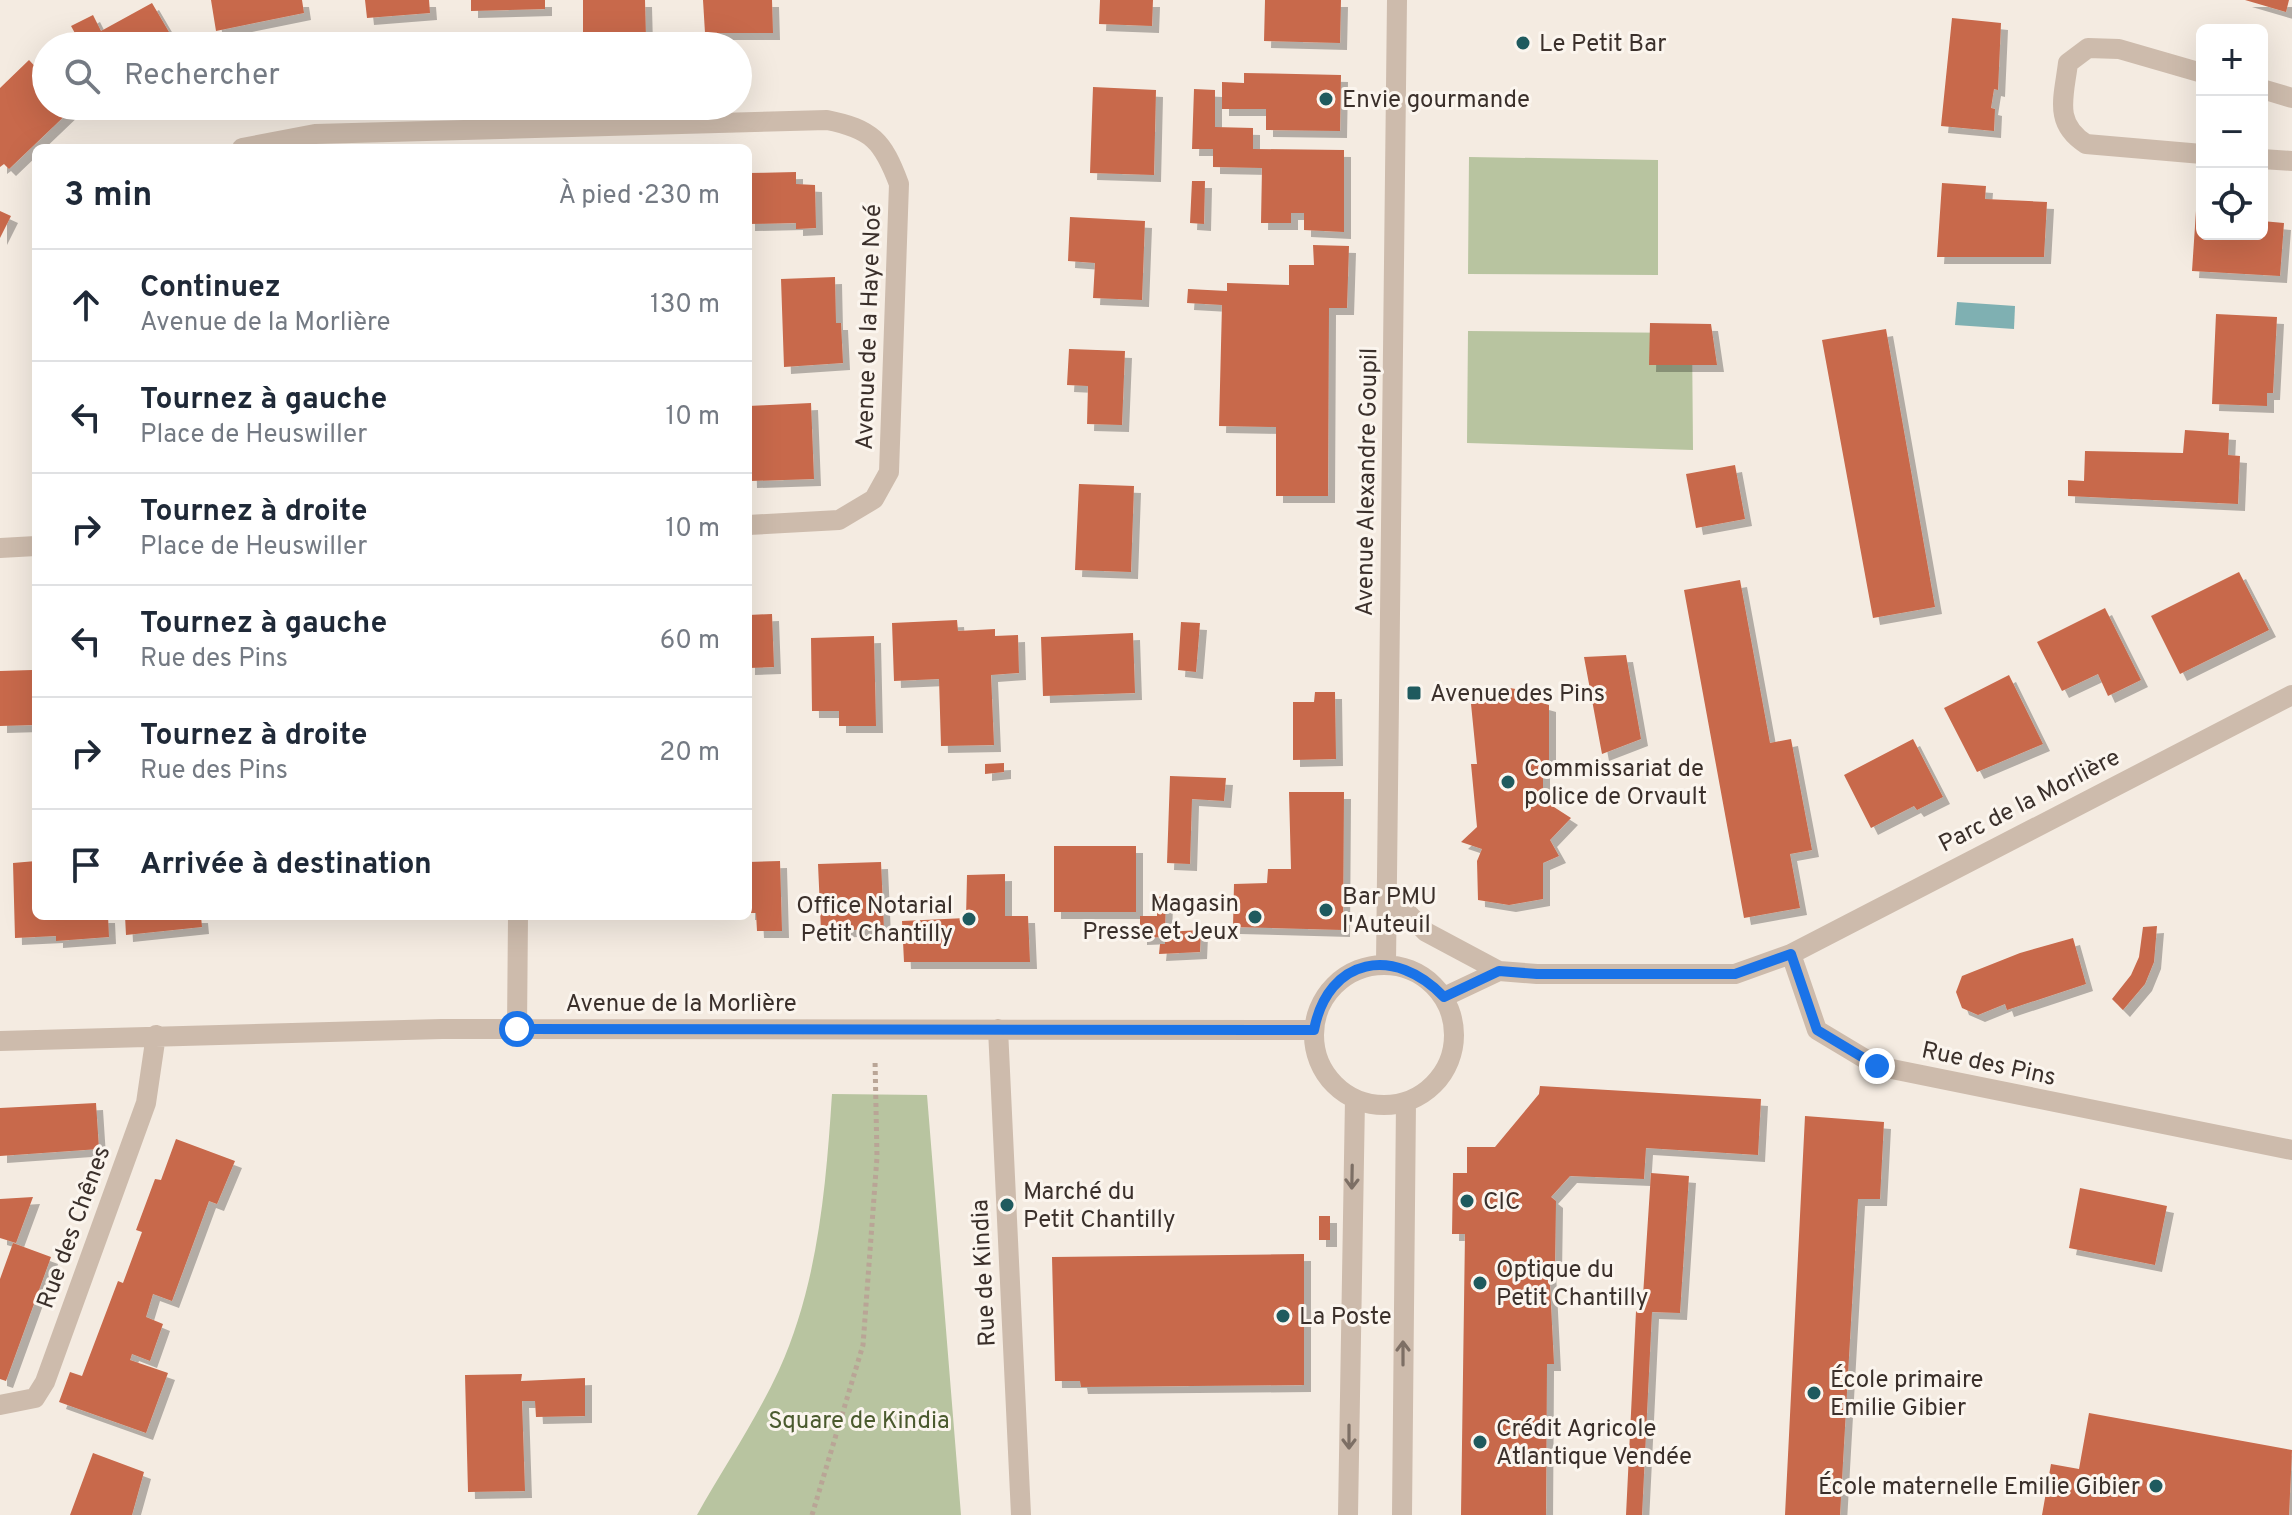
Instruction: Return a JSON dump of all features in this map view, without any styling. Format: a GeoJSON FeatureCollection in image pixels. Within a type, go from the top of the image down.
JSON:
{"type":"FeatureCollection","features":[{"type":"Feature","properties":{"kind":"street","name":"Avenue Alexandre Goupil"},"geometry":{"type":"LineString","coordinates":[[1386,964],[1397,0]]}},
{"type":"Feature","properties":{"kind":"street"},"geometry":{"type":"LineString","coordinates":[[2196,71],[2119,49],[2088,48],[2068,63],[2062,115],[2070,134],[2086,144],[2196,153]]}},
{"type":"Feature","properties":{"kind":"street"},"geometry":{"type":"LineString","coordinates":[[2268,91],[2292,98]]}},
{"type":"Feature","properties":{"kind":"street","name":"Avenue de la Haye Noé"},"geometry":{"type":"LineString","coordinates":[[263,144],[315,134],[827,120],[858,126],[887,153],[899,184],[889,472],[874,499],[839,520],[752,525]]}},
{"type":"Feature","properties":{"kind":"street"},"geometry":{"type":"LineString","coordinates":[[2268,159],[2292,161]]}},
{"type":"Feature","properties":{"kind":"street"},"geometry":{"type":"LineString","coordinates":[[0,548],[32,546]]}},
{"type":"Feature","properties":{"kind":"street","name":"Parc de la Morlière"},"geometry":{"type":"LineString","coordinates":[[1791,954],[2292,695]]}},
{"type":"Feature","properties":{"kind":"street"},"geometry":{"type":"LineString","coordinates":[[1387,892],[1426,932],[1499,971],[1537,974],[1735,974],[1791,954]]}},
{"type":"Feature","properties":{"kind":"street"},"geometry":{"type":"LineString","coordinates":[[517,1029],[518,920]]}},
{"type":"Feature","properties":{"kind":"street","name":"Rue des Pins"},"geometry":{"type":"LineString","coordinates":[[1791,954],[1817,1030],[1877,1066],[2292,1150]]}},
{"type":"Feature","properties":{"kind":"street"},"geometry":{"type":"LineString","coordinates":[[1386,964],[1408,968],[1428,980],[1444,997],[1453,1016],[1451,1059],[1433,1085],[1406,1102],[1388,1106],[1355,1099],[1337,1087],[1324,1071],[1316,1051],[1314,1030],[1318,1009],[1329,990],[1345,976],[1365,966],[1386,964]]}},
{"type":"Feature","properties":{"kind":"street"},"geometry":{"type":"LineString","coordinates":[[1444,997],[1499,971]]}},
{"type":"Feature","properties":{"kind":"street","name":"Avenue de la Morlière"},"geometry":{"type":"LineString","coordinates":[[0,1041],[517,1029],[1314,1030]]}},
{"type":"Feature","properties":{"kind":"street","name":"Rue de Kindia"},"geometry":{"type":"LineString","coordinates":[[998,1029],[1021,1515]]}},
{"type":"Feature","properties":{"kind":"street","name":"Rue des Chênes"},"geometry":{"type":"LineString","coordinates":[[0,1405],[35,1398],[45,1382],[146,1103],[156,1035]]}},
{"type":"Feature","properties":{"kind":"street"},"geometry":{"type":"LineString","coordinates":[[1348,1515],[1355,1099]]}},
{"type":"Feature","properties":{"kind":"street"},"geometry":{"type":"LineString","coordinates":[[1402,1515],[1406,1102]]}},
{"type":"Feature","properties":{"kind":"path"},"geometry":{"type":"LineString","coordinates":[[812,1515],[863,1345],[877,1157],[875,1030]]}},
{"type":"Feature","properties":{"kind":"green space"},"geometry":{"type":"Polygon","coordinates":[[[1469,157],[1658,160],[1658,275],[1468,274],[1469,157]]]}},
{"type":"Feature","properties":{"kind":"green space"},"geometry":{"type":"Polygon","coordinates":[[[1468,331],[1692,333],[1693,450],[1467,443],[1468,331]]]}},
{"type":"Feature","properties":{"kind":"green space","name":"Square de Kindia"},"geometry":{"type":"Polygon","coordinates":[[[832,1094],[927,1095],[961,1515],[697,1515],[779,1370],[803,1304],[823,1200],[832,1094]]]}},
{"type":"Feature","properties":{"kind":"water"},"geometry":{"type":"Polygon","coordinates":[[[1957,302],[2015,306],[2014,329],[1955,325],[1957,302]]]}},
{"type":"Feature","properties":{"kind":"building"},"geometry":{"type":"Polygon","coordinates":[[[211,0],[302,0],[304,13],[216,31],[211,0]]]}},
{"type":"Feature","properties":{"kind":"building"},"geometry":{"type":"Polygon","coordinates":[[[365,0],[429,0],[430,13],[367,18],[365,0]]]}},
{"type":"Feature","properties":{"kind":"building"},"geometry":{"type":"Polygon","coordinates":[[[471,0],[545,0],[545,9],[471,11],[471,0]]]}},
{"type":"Feature","properties":{"kind":"building"},"geometry":{"type":"Polygon","coordinates":[[[583,0],[645,0],[646,32],[583,32],[583,0]]]}},
{"type":"Feature","properties":{"kind":"building"},"geometry":{"type":"Polygon","coordinates":[[[703,0],[772,0],[773,33],[705,32],[703,0]]]}},
{"type":"Feature","properties":{"kind":"building"},"geometry":{"type":"Polygon","coordinates":[[[1100,0],[1153,0],[1152,26],[1099,24],[1100,0]]]}},
{"type":"Feature","properties":{"kind":"building"},"geometry":{"type":"Polygon","coordinates":[[[1265,0],[1341,0],[1340,43],[1264,41],[1265,0]]]}},
{"type":"Feature","properties":{"kind":"building"},"geometry":{"type":"Polygon","coordinates":[[[2245,0],[2289,0],[2286,12],[2245,0]]]}},
{"type":"Feature","properties":{"kind":"building"},"geometry":{"type":"Polygon","coordinates":[[[152,3],[169,32],[74,32],[71,26],[93,15],[101,31],[152,3]]]}},
{"type":"Feature","properties":{"kind":"building"},"geometry":{"type":"Polygon","coordinates":[[[1952,18],[2001,23],[1998,90],[1994,89],[1991,108],[1995,109],[1994,131],[1941,126],[1952,18]]]}},
{"type":"Feature","properties":{"kind":"building"},"geometry":{"type":"Polygon","coordinates":[[[29,60],[32,63],[32,120],[60,120],[9,169],[4,164],[0,167],[0,88],[29,60]]]}},
{"type":"Feature","properties":{"kind":"building"},"geometry":{"type":"Polygon","coordinates":[[[1244,73],[1341,75],[1340,131],[1266,130],[1266,109],[1222,109],[1222,82],[1244,83],[1244,73]]]}},
{"type":"Feature","properties":{"kind":"building"},"geometry":{"type":"Polygon","coordinates":[[[1093,87],[1156,90],[1154,175],[1090,173],[1093,87]]]}},
{"type":"Feature","properties":{"kind":"building"},"geometry":{"type":"Polygon","coordinates":[[[1194,89],[1215,90],[1215,127],[1253,128],[1253,149],[1344,150],[1344,232],[1304,230],[1304,213],[1291,213],[1291,223],[1261,223],[1262,168],[1213,167],[1213,149],[1192,149],[1194,89]]]}},
{"type":"Feature","properties":{"kind":"building"},"geometry":{"type":"Polygon","coordinates":[[[796,172],[796,184],[815,185],[816,228],[796,229],[796,223],[752,224],[752,173],[796,172]]]}},
{"type":"Feature","properties":{"kind":"building"},"geometry":{"type":"Polygon","coordinates":[[[1192,181],[1205,181],[1204,224],[1190,223],[1192,181]]]}},
{"type":"Feature","properties":{"kind":"building"},"geometry":{"type":"Polygon","coordinates":[[[1942,183],[1986,186],[1985,199],[2047,202],[2044,257],[1937,257],[1942,183]]]}},
{"type":"Feature","properties":{"kind":"building"},"geometry":{"type":"Polygon","coordinates":[[[0,211],[11,216],[0,238],[0,211]]]}},
{"type":"Feature","properties":{"kind":"building"},"geometry":{"type":"Polygon","coordinates":[[[2196,211],[2196,240],[2268,240],[2268,222],[2284,223],[2280,276],[2192,271],[2196,211]]]}},
{"type":"Feature","properties":{"kind":"building"},"geometry":{"type":"Polygon","coordinates":[[[1070,217],[1145,221],[1142,300],[1093,298],[1095,263],[1068,261],[1070,217]]]}},
{"type":"Feature","properties":{"kind":"building"},"geometry":{"type":"Polygon","coordinates":[[[1313,245],[1349,246],[1347,308],[1329,308],[1328,496],[1276,496],[1276,427],[1219,426],[1222,305],[1187,303],[1188,289],[1227,291],[1227,283],[1289,285],[1289,265],[1314,265],[1313,245]]]}},
{"type":"Feature","properties":{"kind":"building"},"geometry":{"type":"Polygon","coordinates":[[[835,277],[836,323],[841,323],[843,363],[784,367],[781,279],[835,277]]]}},
{"type":"Feature","properties":{"kind":"building"},"geometry":{"type":"Polygon","coordinates":[[[2216,314],[2277,317],[2273,393],[2267,393],[2267,406],[2212,404],[2216,314]]]}},
{"type":"Feature","properties":{"kind":"building"},"geometry":{"type":"Polygon","coordinates":[[[1650,323],[1711,324],[1717,365],[1649,365],[1650,323]]]}},
{"type":"Feature","properties":{"kind":"building"},"geometry":{"type":"Polygon","coordinates":[[[1886,329],[1935,607],[1873,618],[1822,340],[1886,329]]]}},
{"type":"Feature","properties":{"kind":"building"},"geometry":{"type":"Polygon","coordinates":[[[1069,349],[1125,351],[1122,425],[1087,424],[1088,386],[1067,385],[1069,349]]]}},
{"type":"Feature","properties":{"kind":"building"},"geometry":{"type":"Polygon","coordinates":[[[811,403],[814,479],[752,481],[752,406],[811,403]]]}},
{"type":"Feature","properties":{"kind":"building"},"geometry":{"type":"Polygon","coordinates":[[[2185,430],[2229,433],[2228,455],[2240,456],[2238,504],[2068,496],[2068,480],[2084,481],[2085,451],[2183,453],[2185,430]]]}},
{"type":"Feature","properties":{"kind":"building"},"geometry":{"type":"Polygon","coordinates":[[[1735,465],[1745,519],[1696,528],[1686,474],[1735,465]]]}},
{"type":"Feature","properties":{"kind":"building"},"geometry":{"type":"Polygon","coordinates":[[[1079,484],[1134,486],[1131,572],[1075,570],[1079,484]]]}},
{"type":"Feature","properties":{"kind":"building"},"geometry":{"type":"Polygon","coordinates":[[[2239,572],[2269,630],[2180,674],[2151,616],[2239,572]]]}},
{"type":"Feature","properties":{"kind":"building"},"geometry":{"type":"Polygon","coordinates":[[[1740,580],[1770,743],[1791,739],[1812,850],[1790,854],[1800,908],[1744,918],[1684,590],[1740,580]]]}},
{"type":"Feature","properties":{"kind":"building"},"geometry":{"type":"Polygon","coordinates":[[[2105,608],[2141,680],[2108,696],[2098,674],[2062,691],[2037,642],[2105,608]]]}},
{"type":"Feature","properties":{"kind":"building"},"geometry":{"type":"Polygon","coordinates":[[[772,614],[774,667],[752,668],[752,615],[772,614]]]}},
{"type":"Feature","properties":{"kind":"building"},"geometry":{"type":"Polygon","coordinates":[[[957,620],[958,631],[995,629],[995,636],[1018,635],[1019,673],[991,675],[994,745],[941,746],[939,679],[894,681],[892,623],[957,620]]]}},
{"type":"Feature","properties":{"kind":"building"},"geometry":{"type":"Polygon","coordinates":[[[1181,622],[1200,623],[1196,672],[1178,670],[1181,622]]]}},
{"type":"Feature","properties":{"kind":"building"},"geometry":{"type":"Polygon","coordinates":[[[1133,633],[1135,693],[1043,696],[1041,637],[1133,633]]]}},
{"type":"Feature","properties":{"kind":"building"},"geometry":{"type":"Polygon","coordinates":[[[874,636],[876,726],[839,726],[839,711],[812,711],[811,638],[874,636]]]}},
{"type":"Feature","properties":{"kind":"building"},"geometry":{"type":"Polygon","coordinates":[[[1626,655],[1641,739],[1602,754],[1584,657],[1626,655]]]}},
{"type":"Feature","properties":{"kind":"building"},"geometry":{"type":"Polygon","coordinates":[[[32,670],[32,725],[0,726],[0,671],[32,670]]]}},
{"type":"Feature","properties":{"kind":"building"},"geometry":{"type":"Polygon","coordinates":[[[2009,675],[2043,744],[1977,772],[1944,708],[2009,675]]]}},
{"type":"Feature","properties":{"kind":"building","name":"Commissariat de police de Orvault"},"geometry":{"type":"Polygon","coordinates":[[[1499,689],[1521,690],[1521,697],[1549,705],[1549,764],[1543,764],[1543,800],[1571,818],[1550,840],[1559,856],[1543,863],[1543,899],[1509,905],[1478,900],[1477,861],[1482,849],[1461,842],[1477,827],[1471,764],[1477,764],[1471,704],[1499,697],[1499,689]]]}},
{"type":"Feature","properties":{"kind":"building"},"geometry":{"type":"Polygon","coordinates":[[[1315,692],[1335,692],[1336,759],[1293,760],[1293,702],[1314,702],[1315,692]]]}},
{"type":"Feature","properties":{"kind":"building"},"geometry":{"type":"Polygon","coordinates":[[[1913,739],[1943,797],[1917,810],[1914,806],[1871,828],[1844,775],[1913,739]]]}},
{"type":"Feature","properties":{"kind":"building"},"geometry":{"type":"Polygon","coordinates":[[[1004,763],[1004,772],[985,774],[985,764],[1004,763]]]}},
{"type":"Feature","properties":{"kind":"building"},"geometry":{"type":"Polygon","coordinates":[[[1170,776],[1226,778],[1224,801],[1192,799],[1190,864],[1167,863],[1170,776]]]}},
{"type":"Feature","properties":{"kind":"building"},"geometry":{"type":"Polygon","coordinates":[[[1289,792],[1344,792],[1343,930],[1233,927],[1234,884],[1267,883],[1268,869],[1291,869],[1289,792]]]}},
{"type":"Feature","properties":{"kind":"building"},"geometry":{"type":"Polygon","coordinates":[[[1054,846],[1136,846],[1136,912],[1054,912],[1054,846]]]}},
{"type":"Feature","properties":{"kind":"building"},"geometry":{"type":"Polygon","coordinates":[[[32,861],[32,920],[108,920],[109,937],[56,941],[56,936],[15,938],[13,863],[32,861]]]}},
{"type":"Feature","properties":{"kind":"building"},"geometry":{"type":"Polygon","coordinates":[[[780,861],[782,931],[757,931],[756,913],[752,913],[752,862],[780,861]]]}},
{"type":"Feature","properties":{"kind":"building"},"geometry":{"type":"Polygon","coordinates":[[[881,862],[884,929],[821,931],[818,864],[881,862]]]}},
{"type":"Feature","properties":{"kind":"building","name":"Office Notarial Petit Chantilly"},"geometry":{"type":"Polygon","coordinates":[[[1005,874],[1005,916],[1028,916],[1030,962],[904,962],[902,921],[966,918],[967,875],[1005,874]]]}},
{"type":"Feature","properties":{"kind":"building"},"geometry":{"type":"Polygon","coordinates":[[[1166,896],[1165,932],[1201,930],[1200,952],[1159,954],[1165,937],[1140,938],[1140,916],[1157,916],[1157,897],[1166,896]]]}},
{"type":"Feature","properties":{"kind":"building"},"geometry":{"type":"Polygon","coordinates":[[[125,920],[201,920],[202,927],[126,935],[125,920]]]}},
{"type":"Feature","properties":{"kind":"building"},"geometry":{"type":"Polygon","coordinates":[[[2157,926],[2154,962],[2145,984],[2123,1010],[2112,999],[2131,975],[2139,957],[2143,927],[2157,926]]]}},
{"type":"Feature","properties":{"kind":"building"},"geometry":{"type":"Polygon","coordinates":[[[2073,938],[2086,984],[2007,1010],[2005,1004],[1978,1015],[1962,1008],[1956,992],[1962,976],[2020,953],[2073,938]]]}},
{"type":"Feature","properties":{"kind":"building"},"geometry":{"type":"Polygon","coordinates":[[[1540,1086],[1761,1099],[1758,1155],[1646,1148],[1644,1179],[1570,1176],[1551,1197],[1556,1201],[1555,1267],[1549,1266],[1554,1364],[1547,1364],[1546,1515],[1461,1515],[1465,1234],[1452,1234],[1453,1173],[1467,1173],[1467,1147],[1495,1147],[1539,1094],[1540,1086]]]}},
{"type":"Feature","properties":{"kind":"building"},"geometry":{"type":"Polygon","coordinates":[[[96,1103],[99,1149],[0,1156],[0,1108],[96,1103]]]}},
{"type":"Feature","properties":{"kind":"building"},"geometry":{"type":"Polygon","coordinates":[[[1805,1116],[1884,1122],[1880,1199],[1858,1199],[1840,1515],[1785,1515],[1805,1116]]]}},
{"type":"Feature","properties":{"kind":"building"},"geometry":{"type":"Polygon","coordinates":[[[176,1139],[235,1161],[217,1204],[209,1201],[172,1301],[153,1294],[146,1317],[163,1324],[150,1361],[132,1354],[130,1360],[168,1373],[146,1433],[59,1402],[70,1372],[82,1376],[118,1281],[123,1283],[142,1232],[136,1230],[155,1179],[161,1180],[176,1139]]]}},
{"type":"Feature","properties":{"kind":"building"},"geometry":{"type":"Polygon","coordinates":[[[1651,1173],[1689,1176],[1680,1313],[1652,1312],[1642,1515],[1626,1515],[1636,1311],[1642,1311],[1651,1173]]]}},
{"type":"Feature","properties":{"kind":"building"},"geometry":{"type":"Polygon","coordinates":[[[2080,1188],[2167,1206],[2155,1265],[2069,1248],[2080,1188]]]}},
{"type":"Feature","properties":{"kind":"building"},"geometry":{"type":"Polygon","coordinates":[[[33,1197],[16,1243],[0,1238],[0,1199],[33,1197]]]}},
{"type":"Feature","properties":{"kind":"building"},"geometry":{"type":"Polygon","coordinates":[[[1319,1216],[1330,1216],[1330,1240],[1319,1240],[1319,1216]]]}},
{"type":"Feature","properties":{"kind":"building"},"geometry":{"type":"Polygon","coordinates":[[[13,1243],[51,1257],[6,1381],[0,1379],[0,1279],[13,1243]]]}},
{"type":"Feature","properties":{"kind":"building"},"geometry":{"type":"Polygon","coordinates":[[[1304,1254],[1304,1385],[1081,1387],[1080,1381],[1055,1381],[1052,1257],[1304,1254]]]}},
{"type":"Feature","properties":{"kind":"building"},"geometry":{"type":"Polygon","coordinates":[[[522,1374],[521,1381],[585,1378],[585,1416],[536,1417],[535,1401],[522,1401],[525,1491],[468,1492],[465,1375],[522,1374]]]}},
{"type":"Feature","properties":{"kind":"building"},"geometry":{"type":"Polygon","coordinates":[[[2089,1413],[2292,1450],[2289,1515],[2042,1515],[2051,1464],[2079,1469],[2089,1413]]]}},
{"type":"Feature","properties":{"kind":"building"},"geometry":{"type":"Polygon","coordinates":[[[93,1453],[144,1472],[132,1515],[70,1515],[93,1453]]]}},
{"type":"Feature","properties":{"kind":"place","name":"Le Petit Bar"},"geometry":{"type":"Point","coordinates":[1523,43]}},
{"type":"Feature","properties":{"kind":"place","name":"Envie gourmande"},"geometry":{"type":"Point","coordinates":[1326,99]}},
{"type":"Feature","properties":{"kind":"place","name":"Avenue des Pins"},"geometry":{"type":"Point","coordinates":[1414,693]}},
{"type":"Feature","properties":{"kind":"place","name":"Commissariat de police de Orvault"},"geometry":{"type":"Point","coordinates":[1508,782]}},
{"type":"Feature","properties":{"kind":"place","name":"Bar PMU l'Auteuil"},"geometry":{"type":"Point","coordinates":[1326,910]}},
{"type":"Feature","properties":{"kind":"place","name":"Magasin Presse et Jeux"},"geometry":{"type":"Point","coordinates":[1255,917]}},
{"type":"Feature","properties":{"kind":"place","name":"Office Notarial Petit Chantilly"},"geometry":{"type":"Point","coordinates":[969,919]}},
{"type":"Feature","properties":{"kind":"place","name":"CIC"},"geometry":{"type":"Point","coordinates":[1467,1201]}},
{"type":"Feature","properties":{"kind":"place","name":"Marché du Petit Chantilly"},"geometry":{"type":"Point","coordinates":[1007,1205]}},
{"type":"Feature","properties":{"kind":"place","name":"Optique du Petit Chantilly"},"geometry":{"type":"Point","coordinates":[1480,1283]}},
{"type":"Feature","properties":{"kind":"place","name":"La Poste"},"geometry":{"type":"Point","coordinates":[1283,1316]}},
{"type":"Feature","properties":{"kind":"place","name":"École primaire Emilie Gibier"},"geometry":{"type":"Point","coordinates":[1814,1393]}},
{"type":"Feature","properties":{"kind":"place","name":"Crédit Agricole Atlantique Vendée"},"geometry":{"type":"Point","coordinates":[1480,1442]}},
{"type":"Feature","properties":{"kind":"place","name":"École maternelle Emilie Gibier"},"geometry":{"type":"Point","coordinates":[2156,1486]}},
{"type":"Feature","properties":{"kind":"route"},"geometry":{"type":"LineString","coordinates":[[517,1029],[1314,1030],[1318,1009],[1329,990],[1345,976],[1365,966],[1386,964],[1408,968],[1428,980],[1444,997],[1499,971],[1537,974],[1735,974],[1791,954],[1817,1030],[1877,1066]]}}]}
